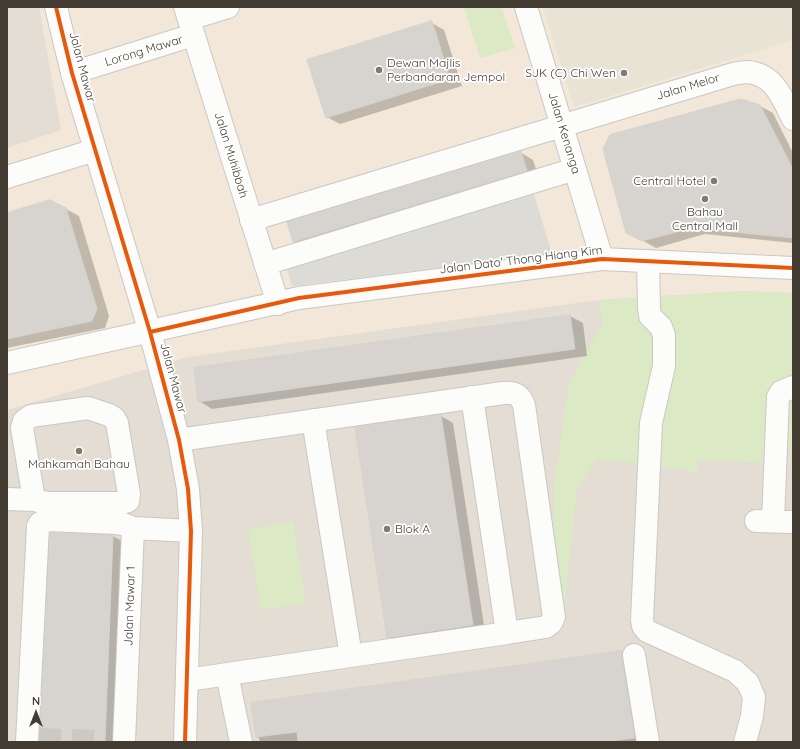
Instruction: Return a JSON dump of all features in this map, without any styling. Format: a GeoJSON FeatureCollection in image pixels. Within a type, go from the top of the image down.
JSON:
{"type":"FeatureCollection","features":[{"type":"Feature","properties":{"kind":"street","name":"Jalan Mawar"},"geometry":{"type":"LineString","coordinates":[[56,7],[72,73],[150,332],[179,440],[188,490],[191,531],[185,742]]}},
{"type":"Feature","properties":{"kind":"street","name":"Lorong Mawar"},"geometry":{"type":"LineString","coordinates":[[72,73],[189,20],[228,7]]}},
{"type":"Feature","properties":{"kind":"street","name":"Jalan Kenanga"},"geometry":{"type":"LineString","coordinates":[[526,7],[602,259]]}},
{"type":"Feature","properties":{"kind":"street","name":"Jalan Muhibbah"},"geometry":{"type":"LineString","coordinates":[[189,20],[278,304]]}},
{"type":"Feature","properties":{"kind":"street","name":"Jalan Melor"},"geometry":{"type":"LineString","coordinates":[[251,220],[732,74],[748,72],[761,75],[773,83],[780,93],[793,119]]}},
{"type":"Feature","properties":{"kind":"street"},"geometry":{"type":"LineString","coordinates":[[7,177],[95,150]]}},
{"type":"Feature","properties":{"kind":"street"},"geometry":{"type":"LineString","coordinates":[[265,264],[575,169]]}},
{"type":"Feature","properties":{"kind":"street","name":"Jalan Dato' Thong Hiang Kim"},"geometry":{"type":"LineString","coordinates":[[7,363],[278,304],[299,298],[602,259],[793,268]]}},
{"type":"Feature","properties":{"kind":"street"},"geometry":{"type":"LineString","coordinates":[[648,261],[648,308],[650,316],[661,328],[664,335],[664,366],[651,423],[642,620],[643,626],[647,631],[735,671],[748,683],[754,697],[752,716],[745,742]]}},
{"type":"Feature","properties":{"kind":"street"},"geometry":{"type":"LineString","coordinates":[[774,521],[778,397],[781,392],[793,387]]}},
{"type":"Feature","properties":{"kind":"street"},"geometry":{"type":"LineString","coordinates":[[179,440],[503,392],[516,394],[521,398],[525,412],[554,617],[551,623],[546,626],[507,633],[187,680]]}},
{"type":"Feature","properties":{"kind":"street"},"geometry":{"type":"LineString","coordinates":[[472,397],[507,633]]}},
{"type":"Feature","properties":{"kind":"street"},"geometry":{"type":"LineString","coordinates":[[7,499],[34,500],[46,503],[128,501],[129,494],[117,423],[114,418],[88,408],[31,416],[24,421],[22,428],[34,500]]}},
{"type":"Feature","properties":{"kind":"street"},"geometry":{"type":"LineString","coordinates":[[313,420],[351,656]]}},
{"type":"Feature","properties":{"kind":"street"},"geometry":{"type":"LineString","coordinates":[[31,740],[38,526],[40,523],[49,520],[116,523],[133,528],[191,531]]}},
{"type":"Feature","properties":{"kind":"street","name":"Jalan Mawar 1"},"geometry":{"type":"LineString","coordinates":[[118,741],[133,528]]}},
{"type":"Feature","properties":{"kind":"street"},"geometry":{"type":"LineString","coordinates":[[634,655],[648,742]]}},
{"type":"Feature","properties":{"kind":"street"},"geometry":{"type":"LineString","coordinates":[[227,674],[241,742]]}},
{"type":"Feature","properties":{"kind":"shaded area"},"geometry":{"type":"Polygon","coordinates":[[[7,7],[793,7],[793,742],[7,742],[7,7]]]}},
{"type":"Feature","properties":{"kind":"shaded area"},"geometry":{"type":"Polygon","coordinates":[[[39,7],[793,7],[793,293],[742,291],[599,300],[188,357],[7,410],[7,148],[61,130],[39,7]]]}},
{"type":"Feature","properties":{"kind":"shaded area","name":"SJK (C) Chi Wen"},"geometry":{"type":"Polygon","coordinates":[[[543,7],[793,7],[793,40],[574,107],[543,7]]]}},
{"type":"Feature","properties":{"kind":"shaded area"},"geometry":{"type":"Polygon","coordinates":[[[528,175],[552,254],[292,286],[281,251],[528,175]]]}},
{"type":"Feature","properties":{"kind":"green space"},"geometry":{"type":"Polygon","coordinates":[[[464,7],[501,7],[515,48],[480,58],[464,7]]]}},
{"type":"Feature","properties":{"kind":"green space"},"geometry":{"type":"Polygon","coordinates":[[[742,291],[793,293],[793,449],[787,449],[785,464],[699,460],[697,472],[598,459],[577,488],[564,613],[555,550],[553,493],[569,385],[602,323],[599,300],[742,291]]]}},
{"type":"Feature","properties":{"kind":"green space"},"geometry":{"type":"Polygon","coordinates":[[[293,522],[306,603],[261,610],[248,529],[293,522]]]}},
{"type":"Feature","properties":{"kind":"building","name":"Dewan Majlis Perbandaran Jempol"},"geometry":{"type":"Polygon","coordinates":[[[432,21],[450,79],[326,118],[307,60],[432,21]]]}},
{"type":"Feature","properties":{"kind":"building","name":"Bahau Central Mall"},"geometry":{"type":"Polygon","coordinates":[[[741,99],[760,105],[793,169],[793,238],[692,228],[642,241],[626,233],[603,149],[610,135],[741,99]]]}},
{"type":"Feature","properties":{"kind":"building"},"geometry":{"type":"Polygon","coordinates":[[[521,151],[527,171],[293,242],[287,222],[521,151]]]}},
{"type":"Feature","properties":{"kind":"building"},"geometry":{"type":"Polygon","coordinates":[[[50,200],[66,208],[97,309],[92,321],[7,339],[7,213],[50,200]]]}},
{"type":"Feature","properties":{"kind":"building"},"geometry":{"type":"Polygon","coordinates":[[[570,315],[575,349],[198,402],[194,368],[570,315]]]}},
{"type":"Feature","properties":{"kind":"building"},"geometry":{"type":"Polygon","coordinates":[[[441,415],[473,625],[387,638],[355,427],[441,415]]]}},
{"type":"Feature","properties":{"kind":"building"},"geometry":{"type":"Polygon","coordinates":[[[50,533],[113,535],[105,742],[40,742],[50,533]]]}},
{"type":"Feature","properties":{"kind":"building"},"geometry":{"type":"Polygon","coordinates":[[[622,651],[635,738],[602,742],[298,742],[297,732],[256,737],[251,703],[622,651]]]}},
{"type":"Feature","properties":{"kind":"tunnel"},"geometry":{"type":"LineString","coordinates":[[39,739],[105,741]]}},
{"type":"Feature","properties":{"kind":"cycle path"},"geometry":{"type":"LineString","coordinates":[[56,7],[72,73],[150,332],[179,440],[188,489],[191,531],[185,742]]}},
{"type":"Feature","properties":{"kind":"cycle path"},"geometry":{"type":"LineString","coordinates":[[150,332],[299,298],[602,259],[793,268]]}},
{"type":"Feature","properties":{"kind":"place","name":"Dewan Majlis Perbandaran Jempol"},"geometry":{"type":"Point","coordinates":[379,70]}},
{"type":"Feature","properties":{"kind":"place","name":"SJK (C) Chi Wen"},"geometry":{"type":"Point","coordinates":[624,73]}},
{"type":"Feature","properties":{"kind":"place","name":"Central Hotel"},"geometry":{"type":"Point","coordinates":[714,181]}},
{"type":"Feature","properties":{"kind":"place","name":"Bahau Central Mall"},"geometry":{"type":"Point","coordinates":[705,199]}},
{"type":"Feature","properties":{"kind":"place","name":"Mahkamah Bahau"},"geometry":{"type":"Point","coordinates":[79,451]}},
{"type":"Feature","properties":{"kind":"place","name":"Blok A"},"geometry":{"type":"Point","coordinates":[387,529]}}]}
